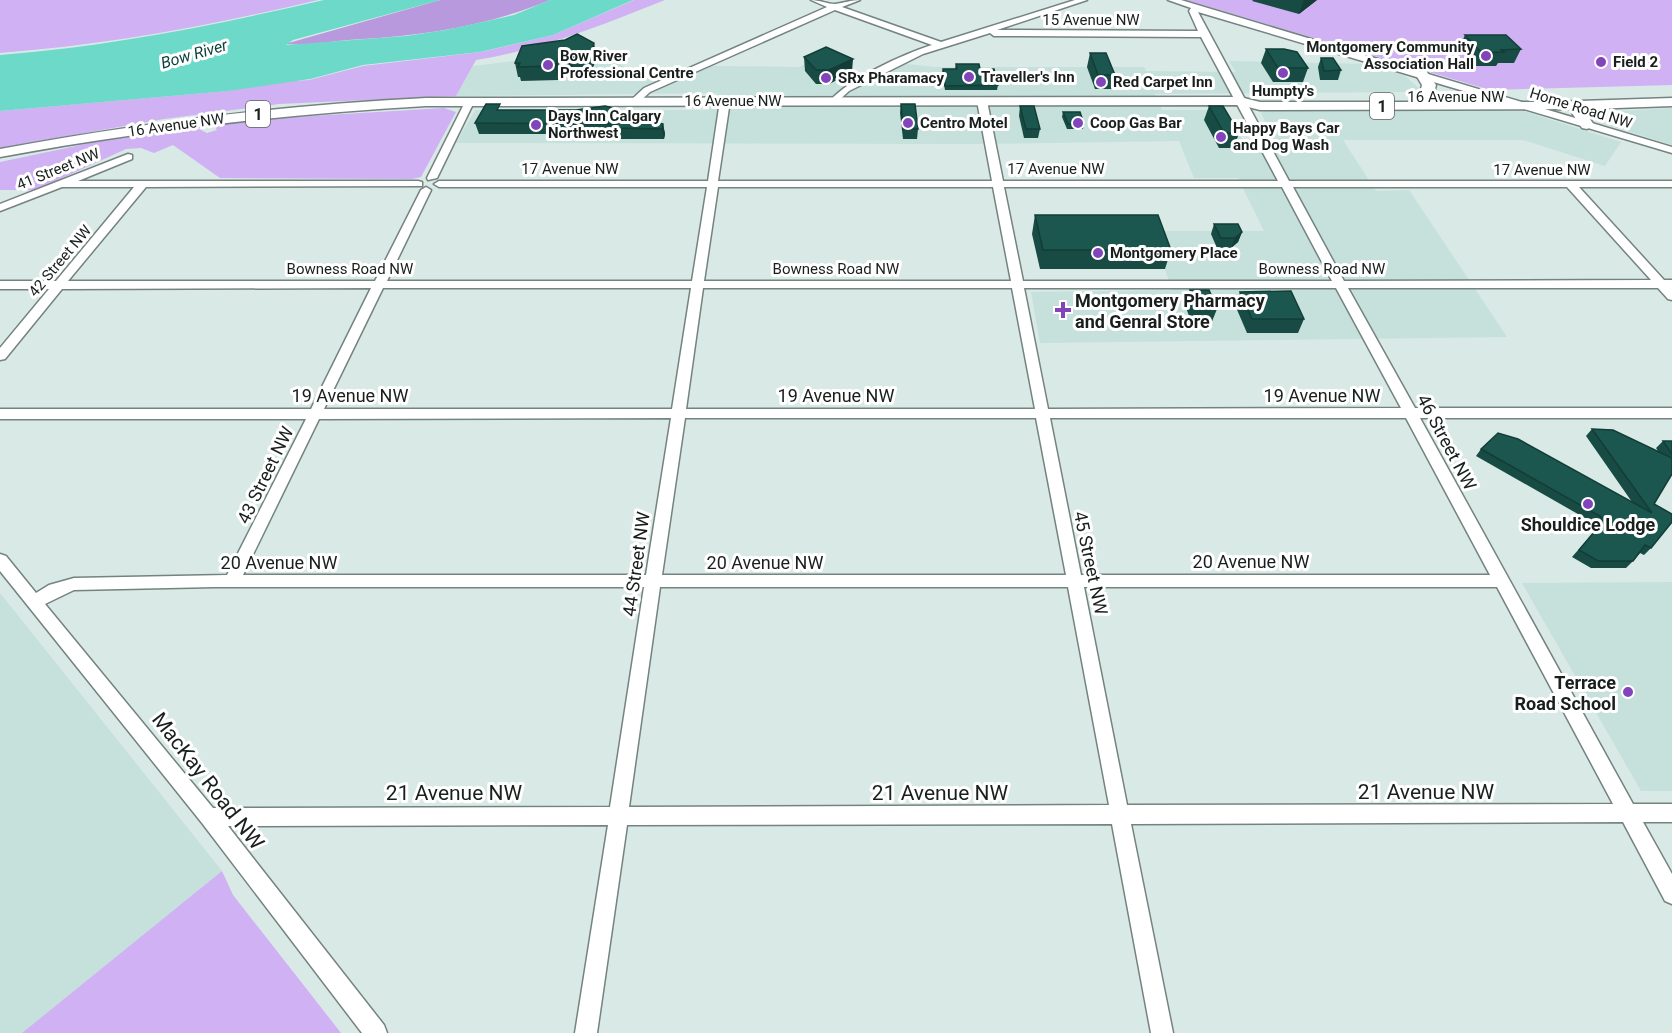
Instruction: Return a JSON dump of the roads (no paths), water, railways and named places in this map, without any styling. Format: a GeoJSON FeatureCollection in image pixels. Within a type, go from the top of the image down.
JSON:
{"type":"FeatureCollection","features":[{"type":"Feature","properties":{"kind":"highway"},"geometry":{"type":"LineString","coordinates":[[1422,75],[1429,85],[1426,97]]}},
{"type":"Feature","properties":{"kind":"highway","name":"16 Avenue NW"},"geometry":{"type":"LineString","coordinates":[[1240,101],[1255,96],[1493,97],[1672,93]]}},
{"type":"Feature","properties":{"kind":"highway","name":"16 Avenue NW"},"geometry":{"type":"LineString","coordinates":[[0,153],[168,125],[357,105],[635,101],[1240,101],[1267,106],[1584,106],[1672,102]]}},
{"type":"Feature","properties":{"kind":"highway"},"geometry":{"type":"LineString","coordinates":[[1584,106],[1579,113],[1587,125]]}},
{"type":"Feature","properties":{"kind":"highway","name":"16 Avenue NW"},"geometry":{"type":"LineString","coordinates":[[0,159],[49,146]]}},
{"type":"Feature","properties":{"kind":"street"},"geometry":{"type":"LineString","coordinates":[[815,0],[940,45]]}},
{"type":"Feature","properties":{"kind":"street"},"geometry":{"type":"LineString","coordinates":[[635,101],[647,90],[834,7],[856,0]]}},
{"type":"Feature","properties":{"kind":"street"},"geometry":{"type":"LineString","coordinates":[[835,101],[846,89],[940,45],[1083,0]]}},
{"type":"Feature","properties":{"kind":"street","name":"Home Road NW"},"geometry":{"type":"LineString","coordinates":[[1172,0],[1672,150]]}},
{"type":"Feature","properties":{"kind":"street","name":"46 Street NW"},"geometry":{"type":"LineString","coordinates":[[1198,8],[1193,11],[1204,34],[1410,412],[1499,581],[1672,894]]}},
{"type":"Feature","properties":{"kind":"street","name":"15 Avenue NW"},"geometry":{"type":"LineString","coordinates":[[978,33],[1204,34]]}},
{"type":"Feature","properties":{"kind":"street","name":"44 Street NW"},"geometry":{"type":"LineString","coordinates":[[586,1033],[725,101]]}},
{"type":"Feature","properties":{"kind":"street","name":"45 Street NW"},"geometry":{"type":"LineString","coordinates":[[982,101],[1015,285],[1076,580],[1162,1033]]}},
{"type":"Feature","properties":{"kind":"street"},"geometry":{"type":"LineString","coordinates":[[61,184],[422,187],[436,181],[469,102]]}},
{"type":"Feature","properties":{"kind":"street","name":"41 Street NW"},"geometry":{"type":"LineString","coordinates":[[0,208],[128,157]]}},
{"type":"Feature","properties":{"kind":"street","name":"17 Avenue NW"},"geometry":{"type":"LineString","coordinates":[[436,181],[713,184],[1672,184]]}},
{"type":"Feature","properties":{"kind":"street","name":"42 Street NW"},"geometry":{"type":"LineString","coordinates":[[0,356],[142,185]]}},
{"type":"Feature","properties":{"kind":"street"},"geometry":{"type":"LineString","coordinates":[[1571,185],[1667,284],[1672,296]]}},
{"type":"Feature","properties":{"kind":"street","name":"43 Street NW"},"geometry":{"type":"LineString","coordinates":[[232,581],[379,285],[422,187]]}},
{"type":"Feature","properties":{"kind":"street","name":"Bowness Road NW"},"geometry":{"type":"LineString","coordinates":[[0,285],[1667,284]]}},
{"type":"Feature","properties":{"kind":"street","name":"19 Avenue NW"},"geometry":{"type":"LineString","coordinates":[[0,414],[1672,413]]}},
{"type":"Feature","properties":{"kind":"street","name":"MacKay Road NW"},"geometry":{"type":"LineString","coordinates":[[0,560],[209,817],[376,1033]]}},
{"type":"Feature","properties":{"kind":"street","name":"20 Avenue NW"},"geometry":{"type":"LineString","coordinates":[[34,602],[74,584],[232,581],[1499,581]]}},
{"type":"Feature","properties":{"kind":"street","name":"21 Avenue NW"},"geometry":{"type":"LineString","coordinates":[[209,817],[1672,813]]}},
{"type":"Feature","properties":{"kind":"water","name":"Bow River"},"geometry":{"type":"Polygon","coordinates":[[[324,0],[440,0],[293,40],[286,45],[406,36],[446,30],[514,15],[550,0],[633,0],[553,35],[480,52],[363,65],[310,79],[228,91],[0,111],[0,55],[163,34],[324,0]]]}},
{"type":"Feature","properties":{"kind":"place","name":"Montgomery Community Association Hall"},"geometry":{"type":"Point","coordinates":[1486,56]}},
{"type":"Feature","properties":{"kind":"place","name":"Field 2"},"geometry":{"type":"Point","coordinates":[1601,62]}},
{"type":"Feature","properties":{"kind":"place","name":"Bow River Professional Centre"},"geometry":{"type":"Point","coordinates":[548,65]}},
{"type":"Feature","properties":{"kind":"place","name":"Humpty's"},"geometry":{"type":"Point","coordinates":[1283,73]}},
{"type":"Feature","properties":{"kind":"place","name":"Traveller's Inn"},"geometry":{"type":"Point","coordinates":[969,77]}},
{"type":"Feature","properties":{"kind":"place","name":"SRx Pharamacy"},"geometry":{"type":"Point","coordinates":[826,78]}},
{"type":"Feature","properties":{"kind":"place","name":"Red Carpet Inn"},"geometry":{"type":"Point","coordinates":[1101,82]}},
{"type":"Feature","properties":{"kind":"place","name":"Centro Motel"},"geometry":{"type":"Point","coordinates":[908,123]}},
{"type":"Feature","properties":{"kind":"place","name":"Coop Gas Bar"},"geometry":{"type":"Point","coordinates":[1078,123]}},
{"type":"Feature","properties":{"kind":"place","name":"Days Inn Calgary Northwest"},"geometry":{"type":"Point","coordinates":[536,125]}},
{"type":"Feature","properties":{"kind":"place","name":"Happy Bays Car and Dog Wash"},"geometry":{"type":"Point","coordinates":[1221,137]}},
{"type":"Feature","properties":{"kind":"place","name":"Montgomery Place"},"geometry":{"type":"Point","coordinates":[1098,253]}},
{"type":"Feature","properties":{"kind":"place","name":"Montgomery Pharmacy and Genral Store"},"geometry":{"type":"Point","coordinates":[1063,310]}},
{"type":"Feature","properties":{"kind":"place","name":"Shouldice Lodge"},"geometry":{"type":"Point","coordinates":[1588,504]}},
{"type":"Feature","properties":{"kind":"place","name":"Terrace Road School"},"geometry":{"type":"Point","coordinates":[1628,692]}}]}
